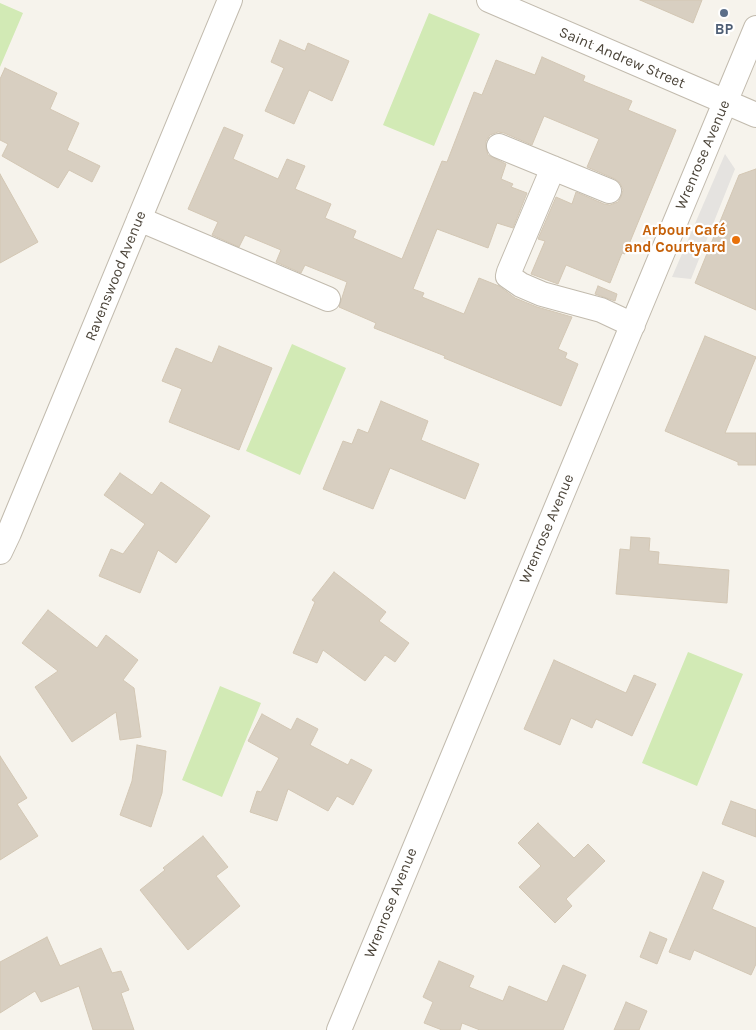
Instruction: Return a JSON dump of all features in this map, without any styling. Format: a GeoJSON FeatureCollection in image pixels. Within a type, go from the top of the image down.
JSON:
{"type":"FeatureCollection","features":[{"type":"Feature","properties":{"kind":"street","name":"Ravenswood Avenue"},"geometry":{"type":"LineString","coordinates":[[0,552],[230,0]]}},
{"type":"Feature","properties":{"kind":"street","name":"Saint Andrew Street"},"geometry":{"type":"LineString","coordinates":[[489,0],[756,115]]}},
{"type":"Feature","properties":{"kind":"street","name":"Wrenrose Avenue"},"geometry":{"type":"LineString","coordinates":[[340,1030],[756,28]]}},
{"type":"Feature","properties":{"kind":"street"},"geometry":{"type":"LineString","coordinates":[[500,146],[609,191]]}},
{"type":"Feature","properties":{"kind":"street"},"geometry":{"type":"LineString","coordinates":[[553,168],[508,272],[508,276],[521,285],[542,294],[600,310],[632,325]]}},
{"type":"Feature","properties":{"kind":"street"},"geometry":{"type":"LineString","coordinates":[[139,219],[328,299]]}},
{"type":"Feature","properties":{"kind":"green space"},"geometry":{"type":"Polygon","coordinates":[[[0,3],[23,13],[0,67],[0,3]]]}},
{"type":"Feature","properties":{"kind":"green space"},"geometry":{"type":"Polygon","coordinates":[[[429,13],[480,34],[434,146],[383,125],[429,13]]]}},
{"type":"Feature","properties":{"kind":"green space"},"geometry":{"type":"Polygon","coordinates":[[[292,344],[346,368],[300,475],[246,451],[292,344]]]}},
{"type":"Feature","properties":{"kind":"green space"},"geometry":{"type":"Polygon","coordinates":[[[688,652],[743,674],[697,786],[642,763],[688,652]]]}},
{"type":"Feature","properties":{"kind":"green space"},"geometry":{"type":"Polygon","coordinates":[[[220,686],[261,703],[222,797],[182,780],[220,686]]]}},
{"type":"Feature","properties":{"kind":"shaded area"},"geometry":{"type":"Polygon","coordinates":[[[725,154],[735,169],[691,279],[672,277],[725,154]]]}},
{"type":"Feature","properties":{"kind":"building"},"geometry":{"type":"Polygon","coordinates":[[[640,0],[702,0],[693,23],[640,0]]]}},
{"type":"Feature","properties":{"kind":"building"},"geometry":{"type":"Polygon","coordinates":[[[280,40],[305,51],[308,43],[349,61],[332,101],[309,90],[294,124],[265,111],[284,68],[271,62],[280,40]]]}},
{"type":"Feature","properties":{"kind":"building"},"geometry":{"type":"Polygon","coordinates":[[[542,57],[585,76],[583,81],[632,101],[628,110],[676,130],[625,254],[622,253],[610,283],[566,265],[558,284],[531,274],[545,241],[538,239],[556,197],[572,204],[576,192],[610,205],[618,202],[623,190],[620,183],[615,179],[587,167],[599,139],[544,116],[532,145],[498,132],[490,135],[486,141],[488,155],[506,164],[501,179],[513,184],[511,187],[527,193],[513,228],[497,223],[488,248],[437,229],[413,289],[424,293],[422,297],[464,314],[479,278],[499,286],[515,298],[537,307],[572,317],[558,349],[567,353],[565,358],[578,364],[561,406],[374,328],[376,323],[339,307],[347,282],[305,265],[301,273],[276,262],[281,250],[245,235],[239,247],[212,235],[218,222],[188,209],[224,127],[243,135],[233,159],[278,179],[287,159],[305,166],[295,189],[331,204],[325,218],[356,231],[353,238],[402,259],[442,161],[447,162],[474,92],[482,95],[496,60],[535,75],[542,57]]]}},
{"type":"Feature","properties":{"kind":"building"},"geometry":{"type":"Polygon","coordinates":[[[5,68],[57,93],[50,109],[79,123],[67,150],[100,166],[92,182],[69,170],[58,188],[2,156],[8,144],[0,140],[0,79],[5,68]]]}},
{"type":"Feature","properties":{"kind":"building"},"geometry":{"type":"Polygon","coordinates":[[[756,169],[756,310],[695,283],[739,175],[756,169]]]}},
{"type":"Feature","properties":{"kind":"building"},"geometry":{"type":"Polygon","coordinates":[[[0,174],[38,242],[0,263],[0,174]]]}},
{"type":"Feature","properties":{"kind":"building"},"geometry":{"type":"Polygon","coordinates":[[[598,286],[617,294],[615,301],[595,294],[598,286]]]}},
{"type":"Feature","properties":{"kind":"building"},"geometry":{"type":"Polygon","coordinates":[[[705,336],[756,357],[725,433],[756,433],[756,465],[738,465],[738,462],[665,431],[705,336]]]}},
{"type":"Feature","properties":{"kind":"building"},"geometry":{"type":"Polygon","coordinates":[[[219,346],[272,368],[239,450],[169,422],[182,389],[162,381],[176,348],[212,363],[219,346]]]}},
{"type":"Feature","properties":{"kind":"building"},"geometry":{"type":"Polygon","coordinates":[[[381,401],[428,421],[421,440],[479,464],[465,499],[390,468],[373,509],[323,489],[343,441],[352,444],[358,429],[368,433],[381,401]]]}},
{"type":"Feature","properties":{"kind":"building"},"geometry":{"type":"Polygon","coordinates":[[[120,473],[152,495],[161,482],[210,516],[176,563],[158,550],[140,593],[99,576],[111,549],[123,554],[145,524],[104,495],[120,473]]]}},
{"type":"Feature","properties":{"kind":"building"},"geometry":{"type":"Polygon","coordinates":[[[631,537],[650,538],[649,551],[659,552],[658,564],[729,570],[727,603],[616,594],[620,549],[630,550],[631,537]]]}},
{"type":"Feature","properties":{"kind":"building"},"geometry":{"type":"Polygon","coordinates":[[[334,572],[386,612],[379,621],[409,643],[395,662],[385,655],[365,681],[323,650],[317,663],[293,653],[315,602],[312,600],[334,572]]]}},
{"type":"Feature","properties":{"kind":"building"},"geometry":{"type":"Polygon","coordinates":[[[48,610],[97,648],[106,635],[138,660],[123,680],[134,688],[141,737],[120,740],[116,712],[72,742],[35,687],[58,671],[22,643],[48,610]]]}},
{"type":"Feature","properties":{"kind":"building"},"geometry":{"type":"Polygon","coordinates":[[[554,660],[626,693],[634,675],[656,684],[632,736],[596,719],[592,728],[571,718],[560,745],[524,729],[554,660]]]}},
{"type":"Feature","properties":{"kind":"building"},"geometry":{"type":"Polygon","coordinates":[[[262,714],[291,730],[297,718],[318,729],[310,745],[348,765],[351,759],[372,770],[353,805],[337,796],[328,811],[288,789],[277,821],[250,812],[257,791],[261,792],[279,758],[248,741],[262,714]]]}},
{"type":"Feature","properties":{"kind":"building"},"geometry":{"type":"Polygon","coordinates":[[[137,745],[166,751],[162,793],[151,827],[120,815],[132,781],[137,745]]]}},
{"type":"Feature","properties":{"kind":"building"},"geometry":{"type":"Polygon","coordinates":[[[0,756],[27,798],[17,804],[38,836],[0,860],[0,756]]]}},
{"type":"Feature","properties":{"kind":"building"},"geometry":{"type":"Polygon","coordinates":[[[731,801],[756,810],[756,837],[722,824],[731,801]]]}},
{"type":"Feature","properties":{"kind":"building"},"geometry":{"type":"Polygon","coordinates":[[[538,823],[574,858],[588,844],[605,861],[566,899],[572,906],[555,923],[519,887],[541,866],[518,843],[538,823]]]}},
{"type":"Feature","properties":{"kind":"building"},"geometry":{"type":"Polygon","coordinates":[[[203,836],[228,867],[216,876],[240,906],[188,950],[140,890],[165,870],[163,868],[203,836]]]}},
{"type":"Feature","properties":{"kind":"building"},"geometry":{"type":"Polygon","coordinates":[[[703,872],[724,881],[712,909],[756,928],[756,964],[751,975],[694,950],[690,960],[669,952],[703,872]]]}},
{"type":"Feature","properties":{"kind":"building"},"geometry":{"type":"Polygon","coordinates":[[[650,932],[667,939],[657,964],[640,957],[650,932]]]}},
{"type":"Feature","properties":{"kind":"building"},"geometry":{"type":"Polygon","coordinates":[[[47,937],[60,966],[101,948],[112,973],[121,971],[129,990],[121,993],[134,1030],[93,1030],[79,986],[41,1002],[35,991],[0,1013],[0,962],[47,937]]]}},
{"type":"Feature","properties":{"kind":"building"},"geometry":{"type":"Polygon","coordinates":[[[439,961],[474,976],[469,987],[503,1001],[509,986],[547,1002],[563,965],[586,975],[563,1030],[480,1030],[462,1023],[460,1030],[442,1030],[424,1023],[433,1002],[423,997],[439,961]]]}},
{"type":"Feature","properties":{"kind":"building"},"geometry":{"type":"Polygon","coordinates":[[[626,1002],[647,1011],[639,1030],[614,1030],[626,1002]]]}},
{"type":"Feature","properties":{"kind":"place","name":"BP"},"geometry":{"type":"Point","coordinates":[724,13]}},
{"type":"Feature","properties":{"kind":"place","name":"Arbour Café and Courtyard"},"geometry":{"type":"Point","coordinates":[736,240]}}]}
